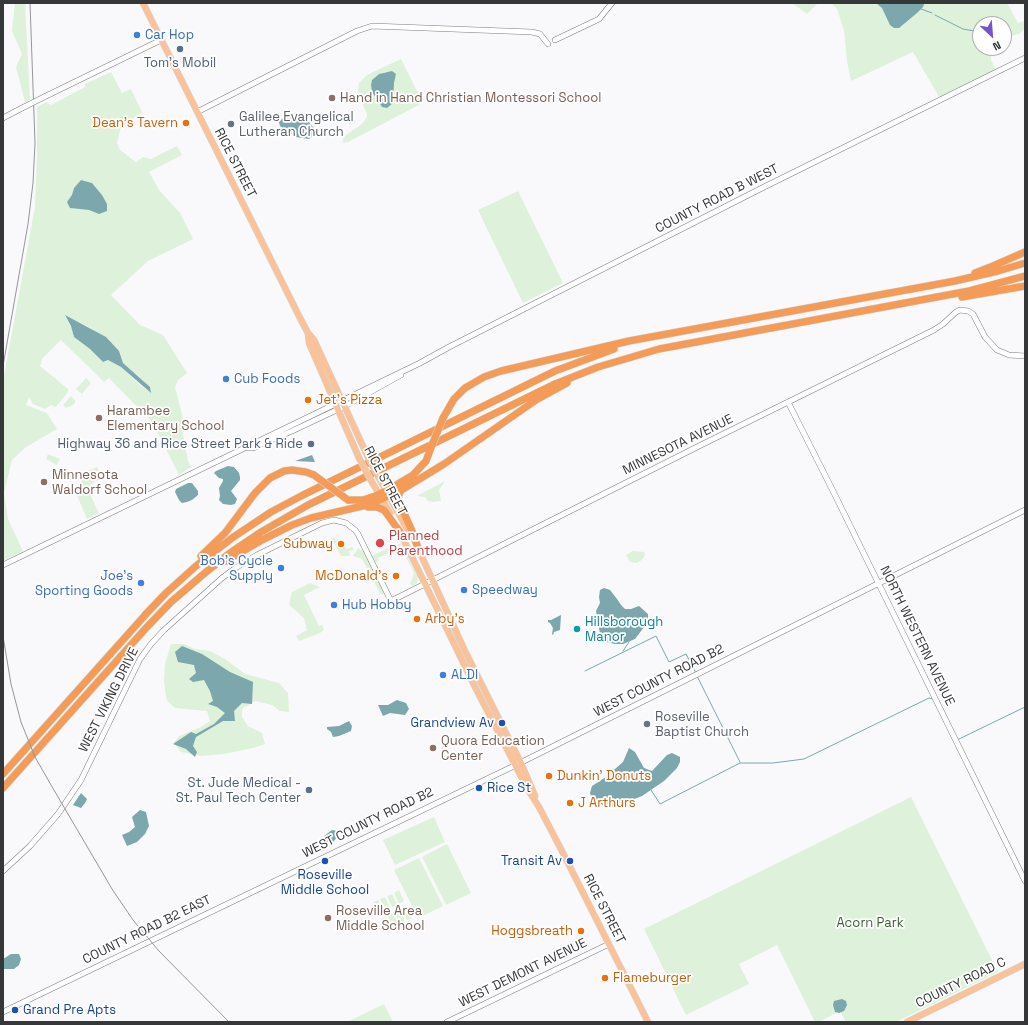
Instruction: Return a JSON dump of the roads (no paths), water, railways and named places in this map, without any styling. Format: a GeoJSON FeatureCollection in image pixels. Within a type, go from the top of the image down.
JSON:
{"type":"FeatureCollection","features":[{"type":"Feature","properties":{"kind":"highway"},"geometry":{"type":"LineString","coordinates":[[1010,258],[1025,249]]}},
{"type":"Feature","properties":{"kind":"highway"},"geometry":{"type":"LineString","coordinates":[[911,290],[983,270],[1025,252]]}},
{"type":"Feature","properties":{"kind":"highway"},"geometry":{"type":"LineString","coordinates":[[189,586],[253,544],[273,533],[301,522],[344,511],[388,493],[413,475],[426,461],[443,418],[459,393],[484,377],[629,341],[911,290],[982,275],[1025,263]]}},
{"type":"Feature","properties":{"kind":"highway"},"geometry":{"type":"LineString","coordinates":[[3,789],[146,628],[189,586],[218,562],[249,540],[275,523],[308,505],[554,384],[625,358],[678,345],[975,290],[1025,276]]}},
{"type":"Feature","properties":{"kind":"highway"},"geometry":{"type":"LineString","coordinates":[[914,302],[970,296],[1025,286]]}},
{"type":"Feature","properties":{"kind":"highway"},"geometry":{"type":"LineString","coordinates":[[3,774],[166,593],[220,547],[265,516],[303,495],[555,371],[607,351],[658,336]]}},
{"type":"Feature","properties":{"kind":"highway"},"geometry":{"type":"LineString","coordinates":[[388,493],[403,489],[444,464],[549,392],[588,373],[625,358]]}},
{"type":"Feature","properties":{"kind":"highway"},"geometry":{"type":"LineString","coordinates":[[145,615],[169,586],[225,533],[255,493],[266,481],[276,474],[292,470],[306,472],[314,475],[348,500],[363,500],[380,497]]}},
{"type":"Feature","properties":{"kind":"highway"},"geometry":{"type":"LineString","coordinates":[[403,489],[399,494],[398,500],[418,548]]}},
{"type":"Feature","properties":{"kind":"highway"},"geometry":{"type":"LineString","coordinates":[[344,511],[377,507],[384,510],[400,532]]}},
{"type":"Feature","properties":{"kind":"main road","name":"RICE STREET"},"geometry":{"type":"LineString","coordinates":[[143,3],[308,333],[314,340],[367,455],[418,548],[429,582]]}},
{"type":"Feature","properties":{"kind":"main road","name":"RICE STREET"},"geometry":{"type":"LineString","coordinates":[[308,333],[309,343],[359,458],[429,582],[474,669],[518,764],[531,785],[539,807],[648,1022]]}},
{"type":"Feature","properties":{"kind":"main road","name":"COUNTY ROAD C"},"geometry":{"type":"LineString","coordinates":[[907,1022],[1025,964]]}},
{"type":"Feature","properties":{"kind":"street"},"geometry":{"type":"LineString","coordinates":[[555,40],[599,19],[612,3]]}},
{"type":"Feature","properties":{"kind":"street"},"geometry":{"type":"LineString","coordinates":[[197,112],[357,31],[372,26],[532,32],[540,34],[548,44]]}},
{"type":"Feature","properties":{"kind":"street"},"geometry":{"type":"LineString","coordinates":[[3,118],[161,40]]}},
{"type":"Feature","properties":{"kind":"street","name":"COUNTY ROAD B WEST"},"geometry":{"type":"LineString","coordinates":[[3,565],[127,504],[247,448],[252,444],[393,381],[420,363],[453,345],[766,186],[1025,58]]}},
{"type":"Feature","properties":{"kind":"street","name":"MINNESOTA AVENUE"},"geometry":{"type":"LineString","coordinates":[[391,601],[934,330],[956,312],[964,310],[973,314],[985,337],[996,350],[1009,355],[1025,356]]}},
{"type":"Feature","properties":{"kind":"street","name":"NORTH WESTERN AVENUE"},"geometry":{"type":"LineString","coordinates":[[788,402],[1025,881]]}},
{"type":"Feature","properties":{"kind":"street","name":"WEST COUNTY ROAD B2"},"geometry":{"type":"LineString","coordinates":[[301,868],[518,764],[1025,510]]}},
{"type":"Feature","properties":{"kind":"street","name":"WEST VIKING DRIVE"},"geometry":{"type":"LineString","coordinates":[[3,871],[30,846],[58,814],[81,780],[140,659],[146,651],[164,630],[228,573],[247,560],[322,523],[334,520],[340,521],[351,526],[357,532],[391,601]]}},
{"type":"Feature","properties":{"kind":"street","name":"COUNTY ROAD B2 EAST"},"geometry":{"type":"LineString","coordinates":[[3,1012],[301,868]]}},
{"type":"Feature","properties":{"kind":"street","name":"WEST DEMONT AVENUE"},"geometry":{"type":"LineString","coordinates":[[447,1022],[609,944]]}},
{"type":"Feature","properties":{"kind":"water"},"geometry":{"type":"Polygon","coordinates":[[[876,3],[924,4],[917,13],[899,28],[894,28],[890,25],[882,8],[876,3]]]}},
{"type":"Feature","properties":{"kind":"water"},"geometry":{"type":"Polygon","coordinates":[[[392,71],[396,74],[393,103],[387,108],[382,107],[372,92],[372,80],[379,74],[392,71]]]}},
{"type":"Feature","properties":{"kind":"water"},"geometry":{"type":"Polygon","coordinates":[[[295,115],[302,116],[313,127],[315,133],[309,139],[296,137],[280,126],[279,122],[284,117],[295,115]]]}},
{"type":"Feature","properties":{"kind":"water"},"geometry":{"type":"Polygon","coordinates":[[[81,180],[92,183],[107,204],[107,211],[99,214],[89,210],[70,208],[67,202],[72,195],[74,188],[81,180]]]}},
{"type":"Feature","properties":{"kind":"water"},"geometry":{"type":"Polygon","coordinates":[[[65,315],[106,337],[119,351],[123,363],[150,387],[151,393],[121,367],[108,360],[103,362],[90,349],[74,337],[71,326],[65,315]]]}},
{"type":"Feature","properties":{"kind":"water"},"geometry":{"type":"Polygon","coordinates":[[[312,455],[315,462],[295,461],[312,455]]]}},
{"type":"Feature","properties":{"kind":"water"},"geometry":{"type":"Polygon","coordinates":[[[228,466],[234,467],[239,473],[240,477],[240,480],[231,491],[237,499],[235,504],[231,505],[223,504],[219,500],[219,488],[223,479],[219,478],[214,473],[228,466]]]}},
{"type":"Feature","properties":{"kind":"water"},"geometry":{"type":"Polygon","coordinates":[[[188,483],[192,483],[198,491],[198,495],[192,500],[182,503],[175,492],[176,489],[188,483]]]}},
{"type":"Feature","properties":{"kind":"water"},"geometry":{"type":"Polygon","coordinates":[[[604,588],[610,590],[625,609],[631,609],[639,606],[648,614],[648,622],[635,639],[623,644],[615,644],[607,642],[600,634],[596,611],[600,603],[600,590],[604,588]]]}},
{"type":"Feature","properties":{"kind":"water"},"geometry":{"type":"Polygon","coordinates":[[[561,615],[560,630],[554,632],[553,635],[553,628],[548,620],[561,615]]]}},
{"type":"Feature","properties":{"kind":"water"},"geometry":{"type":"Polygon","coordinates":[[[182,646],[202,654],[230,672],[253,682],[252,704],[242,703],[234,711],[235,721],[223,721],[196,737],[193,746],[197,752],[195,757],[186,749],[173,744],[191,732],[196,734],[214,724],[225,713],[217,707],[208,704],[213,701],[204,680],[193,682],[189,679],[196,673],[194,665],[178,662],[175,652],[182,646]]]}},
{"type":"Feature","properties":{"kind":"water"},"geometry":{"type":"Polygon","coordinates":[[[397,700],[406,703],[409,709],[405,715],[390,713],[383,716],[378,705],[388,705],[397,700]]]}},
{"type":"Feature","properties":{"kind":"water"},"geometry":{"type":"Polygon","coordinates":[[[349,721],[352,726],[351,731],[339,736],[333,737],[331,732],[327,729],[327,727],[339,726],[349,721]]]}},
{"type":"Feature","properties":{"kind":"water"},"geometry":{"type":"Polygon","coordinates":[[[629,748],[635,752],[644,768],[652,771],[667,755],[672,753],[680,757],[680,762],[677,768],[664,781],[642,796],[614,807],[605,807],[591,796],[590,793],[592,786],[606,777],[623,762],[629,748]]]}},
{"type":"Feature","properties":{"kind":"water"},"geometry":{"type":"Polygon","coordinates":[[[81,793],[87,799],[81,808],[73,805],[81,793]]]}},
{"type":"Feature","properties":{"kind":"water"},"geometry":{"type":"Polygon","coordinates":[[[140,810],[146,812],[149,826],[145,834],[137,842],[127,846],[122,835],[135,827],[132,817],[140,810]]]}},
{"type":"Feature","properties":{"kind":"water"},"geometry":{"type":"Polygon","coordinates":[[[332,830],[337,831],[338,836],[333,842],[326,842],[324,836],[332,830]]]}},
{"type":"Feature","properties":{"kind":"water"},"geometry":{"type":"Polygon","coordinates":[[[11,954],[19,954],[21,959],[19,965],[14,969],[3,969],[3,959],[11,954]]]}},
{"type":"Feature","properties":{"kind":"water"},"geometry":{"type":"Polygon","coordinates":[[[842,999],[846,1001],[847,1005],[844,1011],[839,1013],[835,1012],[833,1005],[834,1001],[842,999]]]}},
{"type":"Feature","properties":{"kind":"waterway"},"geometry":{"type":"LineString","coordinates":[[921,9],[932,13]]}},
{"type":"Feature","properties":{"kind":"waterway"},"geometry":{"type":"LineString","coordinates":[[935,15],[963,29],[972,31]]}},
{"type":"Feature","properties":{"kind":"waterway"},"geometry":{"type":"LineString","coordinates":[[585,671],[656,636],[669,662],[686,654],[696,673]]}},
{"type":"Feature","properties":{"kind":"waterway"},"geometry":{"type":"LineString","coordinates":[[623,651],[629,642]]}},
{"type":"Feature","properties":{"kind":"waterway"},"geometry":{"type":"LineString","coordinates":[[697,676],[740,762]]}},
{"type":"Feature","properties":{"kind":"waterway"},"geometry":{"type":"LineString","coordinates":[[651,790],[660,804],[740,763],[773,763],[804,759],[929,698],[933,699]]}},
{"type":"Feature","properties":{"kind":"waterway"},"geometry":{"type":"LineString","coordinates":[[957,740],[1025,707]]}},
{"type":"Feature","properties":{"kind":"railway"},"geometry":{"type":"LineString","coordinates":[[3,366],[28,224],[33,183],[35,143],[30,3]]}},
{"type":"Feature","properties":{"kind":"railway"},"geometry":{"type":"LineString","coordinates":[[3,636],[11,684],[21,722],[35,757],[51,785],[112,889],[133,920],[159,951],[229,1022]]}},
{"type":"Feature","properties":{"kind":"place","name":"Car Hop"},"geometry":{"type":"Point","coordinates":[137,35]}},
{"type":"Feature","properties":{"kind":"place","name":"Tom's Mobil"},"geometry":{"type":"Point","coordinates":[180,49]}},
{"type":"Feature","properties":{"kind":"place","name":"Hand in Hand Christian Montessori School"},"geometry":{"type":"Point","coordinates":[332,98]}},
{"type":"Feature","properties":{"kind":"place","name":"Dean's Tavern"},"geometry":{"type":"Point","coordinates":[186,123]}},
{"type":"Feature","properties":{"kind":"place","name":"Galilee Evangelical Lutheran Church"},"geometry":{"type":"Point","coordinates":[231,124]}},
{"type":"Feature","properties":{"kind":"place","name":"Cub Foods"},"geometry":{"type":"Point","coordinates":[226,379]}},
{"type":"Feature","properties":{"kind":"place","name":"Jet's Pizza"},"geometry":{"type":"Point","coordinates":[308,400]}},
{"type":"Feature","properties":{"kind":"place","name":"Harambee Elementary School"},"geometry":{"type":"Point","coordinates":[99,418]}},
{"type":"Feature","properties":{"kind":"place","name":"Highway 36 and Rice Street Park & Ride"},"geometry":{"type":"Point","coordinates":[311,444]}},
{"type":"Feature","properties":{"kind":"place","name":"Minnesota Waldorf School"},"geometry":{"type":"Point","coordinates":[44,482]}},
{"type":"Feature","properties":{"kind":"place","name":"Planned Parenthood"},"geometry":{"type":"Point","coordinates":[380,543]}},
{"type":"Feature","properties":{"kind":"place","name":"Subway"},"geometry":{"type":"Point","coordinates":[341,544]}},
{"type":"Feature","properties":{"kind":"place","name":"Bob's Cycle Supply"},"geometry":{"type":"Point","coordinates":[281,568]}},
{"type":"Feature","properties":{"kind":"place","name":"McDonald's"},"geometry":{"type":"Point","coordinates":[396,576]}},
{"type":"Feature","properties":{"kind":"place","name":"Joe’s Sporting Goods"},"geometry":{"type":"Point","coordinates":[141,583]}},
{"type":"Feature","properties":{"kind":"place","name":"Speedway"},"geometry":{"type":"Point","coordinates":[464,590]}},
{"type":"Feature","properties":{"kind":"place","name":"Hub Hobby"},"geometry":{"type":"Point","coordinates":[334,605]}},
{"type":"Feature","properties":{"kind":"place","name":"Arby's"},"geometry":{"type":"Point","coordinates":[417,619]}},
{"type":"Feature","properties":{"kind":"place","name":"Hillsborough Manor"},"geometry":{"type":"Point","coordinates":[577,629]}},
{"type":"Feature","properties":{"kind":"place","name":"ALDI"},"geometry":{"type":"Point","coordinates":[443,675]}},
{"type":"Feature","properties":{"kind":"place","name":"Grandview Av"},"geometry":{"type":"Point","coordinates":[502,723]}},
{"type":"Feature","properties":{"kind":"place","name":"Roseville Baptist Church"},"geometry":{"type":"Point","coordinates":[647,724]}},
{"type":"Feature","properties":{"kind":"place","name":"Quora Education Center"},"geometry":{"type":"Point","coordinates":[433,748]}},
{"type":"Feature","properties":{"kind":"place","name":"Dunkin’ Donuts"},"geometry":{"type":"Point","coordinates":[549,776]}},
{"type":"Feature","properties":{"kind":"place","name":"Rice St"},"geometry":{"type":"Point","coordinates":[479,788]}},
{"type":"Feature","properties":{"kind":"place","name":"St. Jude Medical - St. Paul Tech Center"},"geometry":{"type":"Point","coordinates":[309,790]}},
{"type":"Feature","properties":{"kind":"place","name":"J Arthurs"},"geometry":{"type":"Point","coordinates":[570,803]}},
{"type":"Feature","properties":{"kind":"place","name":"Roseville Middle School"},"geometry":{"type":"Point","coordinates":[325,861]}},
{"type":"Feature","properties":{"kind":"place","name":"Transit Av"},"geometry":{"type":"Point","coordinates":[570,861]}},
{"type":"Feature","properties":{"kind":"place","name":"Roseville Area Middle School"},"geometry":{"type":"Point","coordinates":[328,918]}},
{"type":"Feature","properties":{"kind":"place","name":"Hoggsbreath"},"geometry":{"type":"Point","coordinates":[581,931]}},
{"type":"Feature","properties":{"kind":"place","name":"Flameburger"},"geometry":{"type":"Point","coordinates":[605,978]}},
{"type":"Feature","properties":{"kind":"place","name":"Grand Pre Apts"},"geometry":{"type":"Point","coordinates":[15,1010]}},
{"type":"Feature","properties":{"kind":"park label","name":"Acorn Park"},"geometry":{"type":"Point","coordinates":[870,923]}}]}
